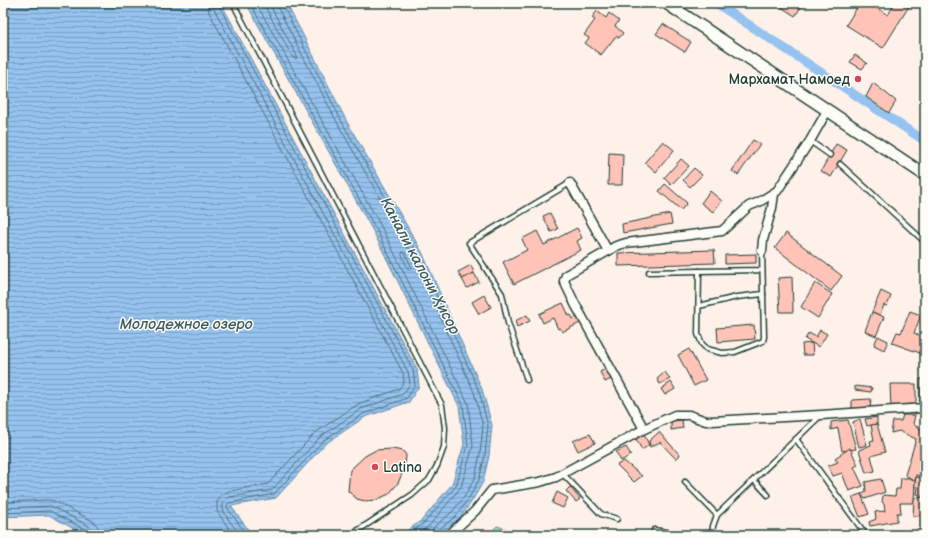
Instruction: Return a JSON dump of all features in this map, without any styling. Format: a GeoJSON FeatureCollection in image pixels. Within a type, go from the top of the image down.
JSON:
{"type":"FeatureCollection","features":[{"type":"Feature","properties":{"kind":"street"},"geometry":{"type":"LineString","coordinates":[[666,3],[925,175]]}},
{"type":"Feature","properties":{"kind":"street"},"geometry":{"type":"LineString","coordinates":[[644,429],[575,304],[564,282],[566,275],[616,246],[626,243],[722,231],[749,206],[774,194],[781,186],[828,111]]}},
{"type":"Feature","properties":{"kind":"street"},"geometry":{"type":"LineString","coordinates":[[570,183],[608,251]]}},
{"type":"Feature","properties":{"kind":"street"},"geometry":{"type":"LineString","coordinates":[[762,251],[763,240],[772,208],[774,194]]}},
{"type":"Feature","properties":{"kind":"street"},"geometry":{"type":"LineString","coordinates":[[449,535],[484,501],[492,490],[548,480],[563,474],[644,429],[675,416],[683,414],[712,421],[925,408]]}},
{"type":"Feature","properties":{"kind":"lane"},"geometry":{"type":"LineString","coordinates":[[233,3],[442,405],[445,428],[444,447],[437,466],[429,480],[412,495],[351,535]]}},
{"type":"Feature","properties":{"kind":"lane"},"geometry":{"type":"LineString","coordinates":[[810,141],[830,155]]}},
{"type":"Feature","properties":{"kind":"lane"},"geometry":{"type":"LineString","coordinates":[[840,164],[925,242]]}},
{"type":"Feature","properties":{"kind":"lane"},"geometry":{"type":"LineString","coordinates":[[526,380],[509,328],[502,294],[469,243],[570,183]]}},
{"type":"Feature","properties":{"kind":"lane"},"geometry":{"type":"LineString","coordinates":[[699,271],[698,334],[702,344],[707,349],[722,353],[735,352],[763,341],[762,251]]}},
{"type":"Feature","properties":{"kind":"lane"},"geometry":{"type":"LineString","coordinates":[[649,272],[762,270]]}},
{"type":"Feature","properties":{"kind":"lane"},"geometry":{"type":"LineString","coordinates":[[699,306],[737,297],[763,294]]}},
{"type":"Feature","properties":{"kind":"lane"},"geometry":{"type":"LineString","coordinates":[[712,535],[713,526],[717,515],[821,415]]}},
{"type":"Feature","properties":{"kind":"lane"},"geometry":{"type":"LineString","coordinates":[[796,439],[866,535]]}},
{"type":"Feature","properties":{"kind":"lane"},"geometry":{"type":"LineString","coordinates":[[563,474],[600,514],[617,519]]}},
{"type":"Feature","properties":{"kind":"lane"},"geometry":{"type":"LineString","coordinates":[[754,480],[768,495]]}},
{"type":"Feature","properties":{"kind":"lane"},"geometry":{"type":"LineString","coordinates":[[685,482],[717,515]]}},
{"type":"Feature","properties":{"kind":"lane"},"geometry":{"type":"LineString","coordinates":[[654,530],[684,535]]}},
{"type":"Feature","properties":{"kind":"green space"},"geometry":{"type":"Polygon","coordinates":[[[497,526],[525,535],[488,535],[497,526]]]}},
{"type":"Feature","properties":{"kind":"water","name":"Молодежное озеро"},"geometry":{"type":"Polygon","coordinates":[[[3,3],[221,3],[417,369],[419,386],[409,402],[365,417],[325,444],[276,498],[231,506],[252,535],[89,535],[74,529],[49,515],[3,517],[3,3]]]}},
{"type":"Feature","properties":{"kind":"water","name":"Канали калони Ҳисор"},"geometry":{"type":"Polygon","coordinates":[[[246,3],[286,3],[347,122],[422,252],[482,389],[492,425],[489,456],[483,482],[459,519],[438,535],[401,535],[422,520],[452,484],[464,444],[459,406],[374,233],[246,3]]]}},
{"type":"Feature","properties":{"kind":"building"},"geometry":{"type":"Polygon","coordinates":[[[775,3],[802,3],[803,4],[795,16],[775,3]]]}},
{"type":"Feature","properties":{"kind":"building"},"geometry":{"type":"Polygon","coordinates":[[[860,3],[869,3],[888,15],[895,3],[911,3],[883,48],[846,25],[860,3]]]}},
{"type":"Feature","properties":{"kind":"building"},"geometry":{"type":"Polygon","coordinates":[[[597,11],[606,18],[609,13],[619,21],[615,26],[623,33],[619,38],[616,36],[601,55],[585,43],[589,38],[584,35],[595,20],[592,18],[597,11]]]}},
{"type":"Feature","properties":{"kind":"building"},"geometry":{"type":"Polygon","coordinates":[[[663,24],[691,42],[685,52],[656,34],[663,24]]]}},
{"type":"Feature","properties":{"kind":"building"},"geometry":{"type":"Polygon","coordinates":[[[855,55],[867,63],[862,69],[850,62],[855,55]]]}},
{"type":"Feature","properties":{"kind":"building"},"geometry":{"type":"Polygon","coordinates":[[[873,83],[896,101],[889,113],[866,97],[873,83]]]}},
{"type":"Feature","properties":{"kind":"building"},"geometry":{"type":"Polygon","coordinates":[[[753,140],[760,144],[738,175],[732,171],[753,140]]]}},
{"type":"Feature","properties":{"kind":"building"},"geometry":{"type":"Polygon","coordinates":[[[663,141],[674,150],[656,172],[645,162],[663,141]]]}},
{"type":"Feature","properties":{"kind":"building"},"geometry":{"type":"Polygon","coordinates":[[[836,144],[847,150],[831,177],[821,171],[836,144]]]}},
{"type":"Feature","properties":{"kind":"building"},"geometry":{"type":"Polygon","coordinates":[[[609,153],[623,154],[622,185],[608,185],[609,153]]]}},
{"type":"Feature","properties":{"kind":"building"},"geometry":{"type":"Polygon","coordinates":[[[681,159],[689,166],[671,185],[664,178],[681,159]]]}},
{"type":"Feature","properties":{"kind":"building"},"geometry":{"type":"Polygon","coordinates":[[[694,168],[702,175],[690,187],[683,180],[694,168]]]}},
{"type":"Feature","properties":{"kind":"building"},"geometry":{"type":"Polygon","coordinates":[[[665,184],[687,203],[681,210],[659,191],[665,184]]]}},
{"type":"Feature","properties":{"kind":"building"},"geometry":{"type":"Polygon","coordinates":[[[710,191],[722,201],[713,212],[701,203],[710,191]]]}},
{"type":"Feature","properties":{"kind":"building"},"geometry":{"type":"Polygon","coordinates":[[[550,213],[558,229],[551,232],[543,216],[550,213]]]}},
{"type":"Feature","properties":{"kind":"building"},"geometry":{"type":"Polygon","coordinates":[[[670,214],[672,224],[623,233],[622,224],[670,214]]]}},
{"type":"Feature","properties":{"kind":"building"},"geometry":{"type":"Polygon","coordinates":[[[577,228],[582,238],[577,241],[581,250],[514,284],[503,262],[527,250],[522,239],[537,231],[544,245],[577,228]]]}},
{"type":"Feature","properties":{"kind":"building"},"geometry":{"type":"Polygon","coordinates":[[[786,233],[842,276],[831,291],[775,248],[786,233]]]}},
{"type":"Feature","properties":{"kind":"building"},"geometry":{"type":"Polygon","coordinates":[[[714,250],[715,263],[618,266],[618,253],[714,250]]]}},
{"type":"Feature","properties":{"kind":"building"},"geometry":{"type":"Polygon","coordinates":[[[756,254],[756,263],[725,264],[725,255],[756,254]]]}},
{"type":"Feature","properties":{"kind":"building"},"geometry":{"type":"Polygon","coordinates":[[[471,265],[474,273],[462,279],[458,272],[471,265]]]}},
{"type":"Feature","properties":{"kind":"building"},"geometry":{"type":"Polygon","coordinates":[[[474,273],[479,282],[467,288],[462,279],[474,273]]]}},
{"type":"Feature","properties":{"kind":"building"},"geometry":{"type":"Polygon","coordinates":[[[792,277],[793,312],[780,312],[778,278],[792,277]]]}},
{"type":"Feature","properties":{"kind":"building"},"geometry":{"type":"Polygon","coordinates":[[[815,283],[832,294],[818,318],[801,307],[815,283]]]}},
{"type":"Feature","properties":{"kind":"building"},"geometry":{"type":"Polygon","coordinates":[[[881,291],[891,296],[887,306],[884,305],[880,315],[872,312],[881,291]]]}},
{"type":"Feature","properties":{"kind":"building"},"geometry":{"type":"Polygon","coordinates":[[[484,295],[491,307],[479,314],[472,302],[484,295]]]}},
{"type":"Feature","properties":{"kind":"building"},"geometry":{"type":"Polygon","coordinates":[[[563,303],[569,316],[571,315],[573,319],[578,316],[582,322],[562,332],[560,328],[558,329],[553,318],[543,323],[539,314],[563,303]]]}},
{"type":"Feature","properties":{"kind":"building"},"geometry":{"type":"Polygon","coordinates":[[[910,311],[921,315],[914,333],[925,338],[920,353],[892,343],[897,332],[901,333],[910,311]]]}},
{"type":"Feature","properties":{"kind":"building"},"geometry":{"type":"Polygon","coordinates":[[[872,312],[884,317],[876,336],[865,331],[872,312]]]}},
{"type":"Feature","properties":{"kind":"building"},"geometry":{"type":"Polygon","coordinates":[[[527,315],[530,321],[517,327],[515,321],[527,315]]]}},
{"type":"Feature","properties":{"kind":"building"},"geometry":{"type":"Polygon","coordinates":[[[754,325],[755,339],[718,342],[717,328],[754,325]]]}},
{"type":"Feature","properties":{"kind":"building"},"geometry":{"type":"Polygon","coordinates":[[[820,330],[827,334],[819,347],[805,339],[809,333],[816,337],[820,330]]]}},
{"type":"Feature","properties":{"kind":"building"},"geometry":{"type":"Polygon","coordinates":[[[878,336],[888,341],[884,350],[874,345],[878,336]]]}},
{"type":"Feature","properties":{"kind":"building"},"geometry":{"type":"Polygon","coordinates":[[[812,343],[813,355],[803,355],[802,344],[812,343]]]}},
{"type":"Feature","properties":{"kind":"building"},"geometry":{"type":"Polygon","coordinates":[[[689,349],[706,380],[694,386],[678,355],[689,349]]]}},
{"type":"Feature","properties":{"kind":"building"},"geometry":{"type":"Polygon","coordinates":[[[607,368],[613,378],[605,382],[600,372],[607,368]]]}},
{"type":"Feature","properties":{"kind":"building"},"geometry":{"type":"Polygon","coordinates":[[[665,372],[670,379],[660,384],[657,379],[665,372]]]}},
{"type":"Feature","properties":{"kind":"building"},"geometry":{"type":"Polygon","coordinates":[[[920,379],[925,379],[925,404],[920,405],[920,379]]]}},
{"type":"Feature","properties":{"kind":"building"},"geometry":{"type":"Polygon","coordinates":[[[671,382],[675,389],[665,395],[661,389],[671,382]]]}},
{"type":"Feature","properties":{"kind":"building"},"geometry":{"type":"Polygon","coordinates":[[[890,384],[916,384],[916,407],[891,408],[890,384]]]}},
{"type":"Feature","properties":{"kind":"building"},"geometry":{"type":"Polygon","coordinates":[[[855,386],[872,388],[871,392],[855,390],[855,386]]]}},
{"type":"Feature","properties":{"kind":"building"},"geometry":{"type":"Polygon","coordinates":[[[871,399],[870,410],[852,411],[852,400],[871,399]]]}},
{"type":"Feature","properties":{"kind":"building"},"geometry":{"type":"Polygon","coordinates":[[[903,415],[915,415],[913,424],[925,432],[925,460],[920,476],[916,475],[915,481],[905,475],[916,439],[899,431],[891,433],[893,421],[901,421],[903,415]]]}},
{"type":"Feature","properties":{"kind":"building"},"geometry":{"type":"Polygon","coordinates":[[[877,417],[877,424],[867,426],[865,419],[877,417]]]}},
{"type":"Feature","properties":{"kind":"building"},"geometry":{"type":"Polygon","coordinates":[[[860,419],[867,445],[859,447],[853,422],[860,419]]]}},
{"type":"Feature","properties":{"kind":"building"},"geometry":{"type":"Polygon","coordinates":[[[682,420],[683,428],[671,430],[671,421],[682,420]]]}},
{"type":"Feature","properties":{"kind":"building"},"geometry":{"type":"Polygon","coordinates":[[[848,420],[856,449],[842,451],[838,428],[831,430],[831,422],[848,420]]]}},
{"type":"Feature","properties":{"kind":"building"},"geometry":{"type":"Polygon","coordinates":[[[877,424],[885,452],[871,456],[875,471],[866,473],[859,450],[871,445],[870,441],[874,440],[871,425],[877,424]]]}},
{"type":"Feature","properties":{"kind":"building"},"geometry":{"type":"Polygon","coordinates":[[[659,432],[680,455],[676,459],[660,442],[650,447],[649,441],[659,432]]]}},
{"type":"Feature","properties":{"kind":"building"},"geometry":{"type":"Polygon","coordinates":[[[590,434],[595,443],[578,451],[573,441],[590,434]]]}},
{"type":"Feature","properties":{"kind":"building"},"geometry":{"type":"Polygon","coordinates":[[[644,434],[649,445],[642,450],[636,439],[644,434]]]}},
{"type":"Feature","properties":{"kind":"building"},"geometry":{"type":"Polygon","coordinates":[[[626,447],[631,455],[621,461],[616,452],[626,447]]]}},
{"type":"Feature","properties":{"kind":"building"},"geometry":{"type":"Polygon","coordinates":[[[850,448],[858,465],[854,467],[863,486],[849,491],[842,473],[833,476],[828,466],[838,462],[835,458],[850,448]]]}},
{"type":"Feature","properties":{"kind":"building"},"geometry":{"type":"Polygon","coordinates":[[[392,449],[403,451],[406,455],[405,467],[398,483],[389,494],[376,500],[365,501],[357,499],[348,491],[350,470],[365,456],[376,450],[392,449]]]}},
{"type":"Feature","properties":{"kind":"building"},"geometry":{"type":"Polygon","coordinates":[[[624,461],[642,476],[634,482],[617,465],[624,461]]]}},
{"type":"Feature","properties":{"kind":"building"},"geometry":{"type":"Polygon","coordinates":[[[916,477],[925,478],[924,497],[917,494],[918,487],[914,487],[916,477]]]}},
{"type":"Feature","properties":{"kind":"building"},"geometry":{"type":"Polygon","coordinates":[[[901,478],[910,478],[915,481],[914,503],[900,503],[901,513],[897,513],[897,521],[870,526],[869,522],[876,519],[875,512],[885,511],[884,504],[882,502],[883,495],[895,496],[896,489],[900,489],[901,478]]]}},
{"type":"Feature","properties":{"kind":"building"},"geometry":{"type":"Polygon","coordinates":[[[881,479],[885,492],[865,499],[861,494],[866,491],[865,482],[881,479]]]}},
{"type":"Feature","properties":{"kind":"building"},"geometry":{"type":"Polygon","coordinates":[[[570,487],[580,499],[576,502],[566,491],[570,487]]]}},
{"type":"Feature","properties":{"kind":"building"},"geometry":{"type":"Polygon","coordinates":[[[557,492],[568,498],[563,508],[552,503],[557,492]]]}},
{"type":"Feature","properties":{"kind":"building"},"geometry":{"type":"Polygon","coordinates":[[[861,494],[869,514],[860,517],[852,497],[861,494]]]}},
{"type":"Feature","properties":{"kind":"building"},"geometry":{"type":"Polygon","coordinates":[[[925,497],[925,515],[913,516],[914,498],[925,497]]]}},
{"type":"Feature","properties":{"kind":"waterway"},"geometry":{"type":"LineString","coordinates":[[716,3],[925,141]]}},
{"type":"Feature","properties":{"kind":"place","name":"Мархамат Намоед"},"geometry":{"type":"Point","coordinates":[858,79]}},
{"type":"Feature","properties":{"kind":"place","name":"Latina"},"geometry":{"type":"Point","coordinates":[375,467]}}]}
